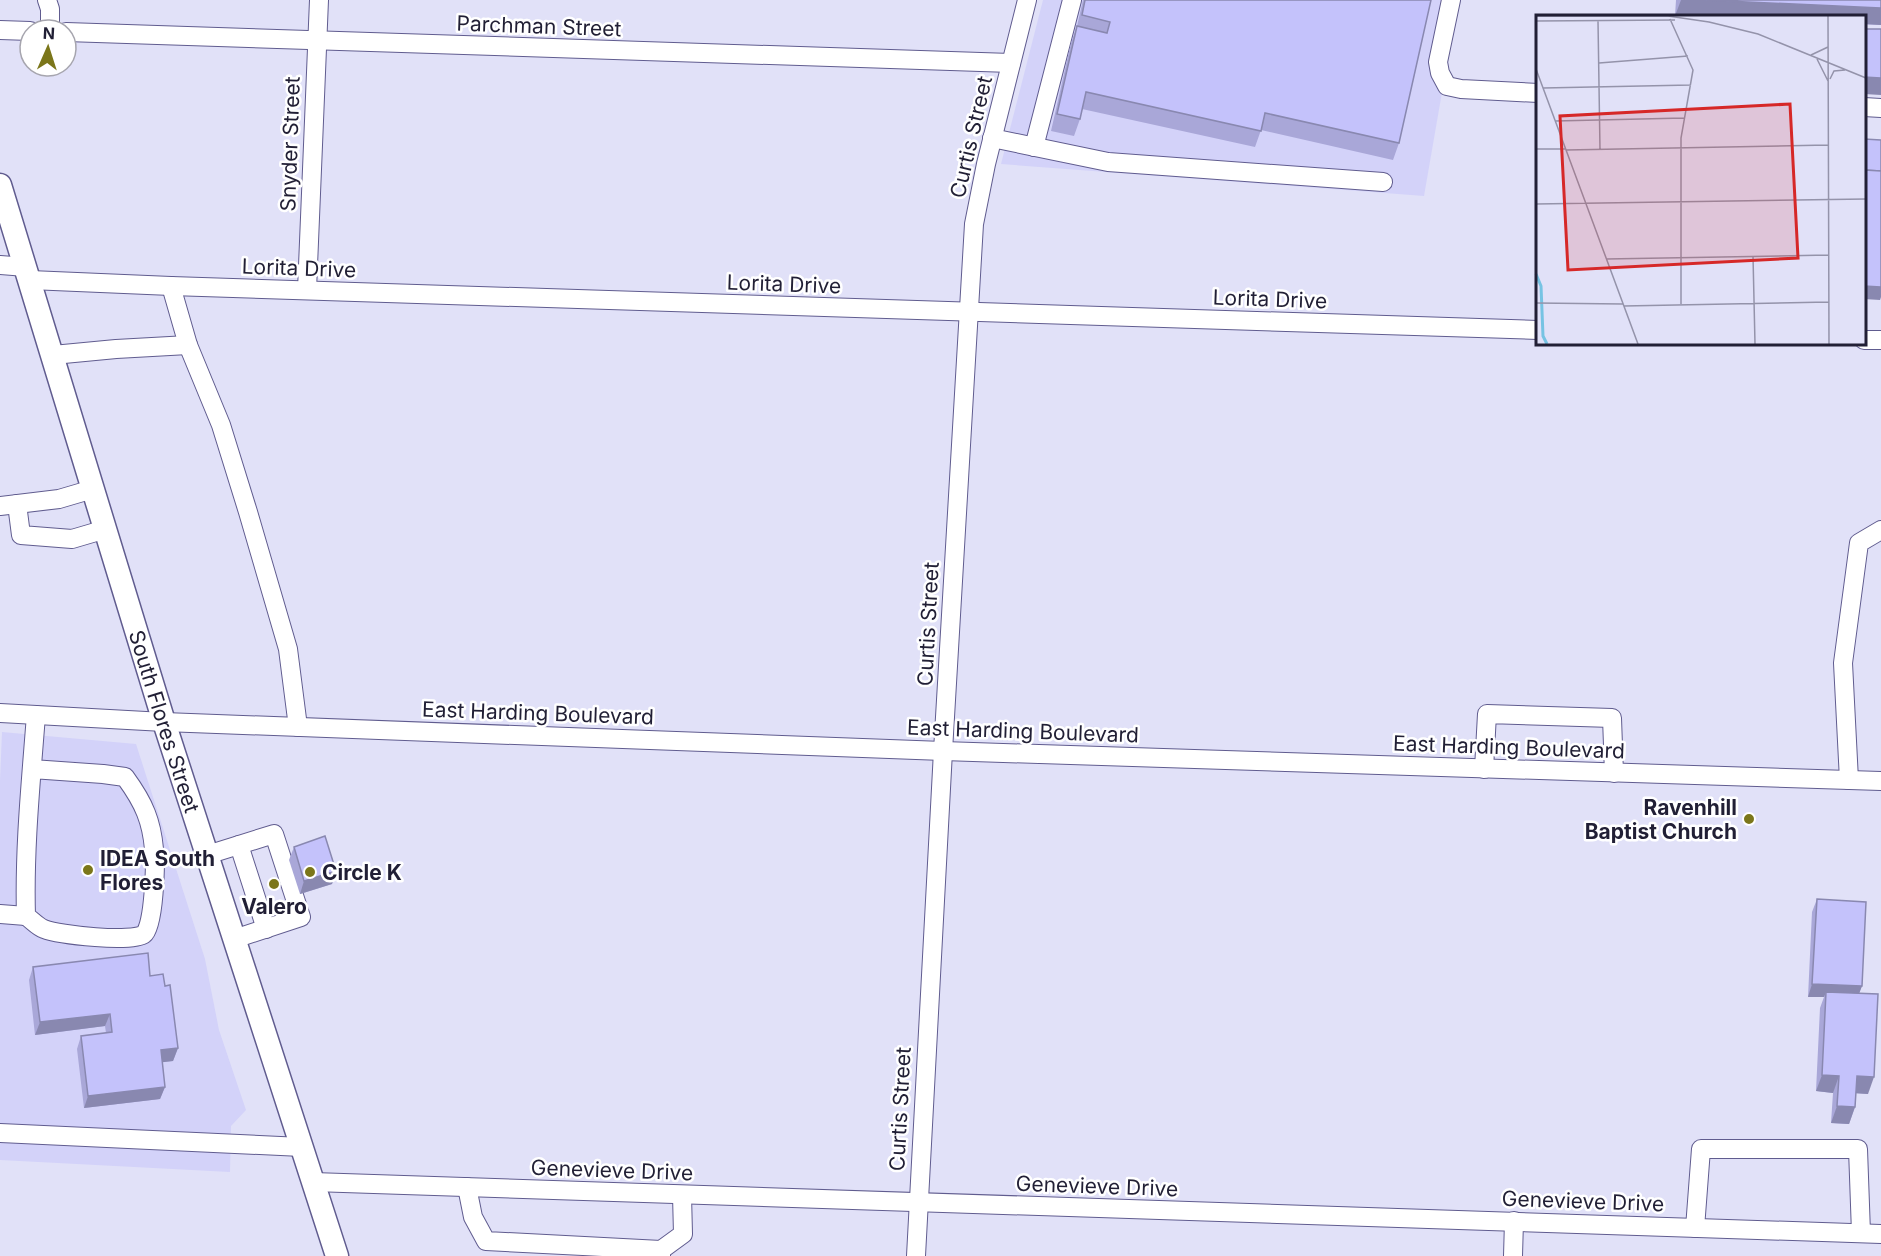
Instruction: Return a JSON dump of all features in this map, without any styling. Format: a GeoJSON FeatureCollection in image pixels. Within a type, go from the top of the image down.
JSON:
{"type":"FeatureCollection","features":[{"type":"Feature","properties":{"kind":"main road","name":"South Flores Street"},"geometry":{"type":"LineString","coordinates":[[0,185],[164,722],[337,1256]]}},
{"type":"Feature","properties":{"kind":"street"},"geometry":{"type":"LineString","coordinates":[[47,0],[50,18]]}},
{"type":"Feature","properties":{"kind":"street","name":"Snyder Street"},"geometry":{"type":"LineString","coordinates":[[307,290],[319,0]]}},
{"type":"Feature","properties":{"kind":"street","name":"Curtis Street"},"geometry":{"type":"LineString","coordinates":[[916,1256],[974,224],[992,138],[1027,0]]}},
{"type":"Feature","properties":{"kind":"street"},"geometry":{"type":"LineString","coordinates":[[1034,147],[1072,0]]}},
{"type":"Feature","properties":{"kind":"street"},"geometry":{"type":"LineString","coordinates":[[1450,0],[1438,62],[1440,73],[1447,86],[1461,89],[1536,93]]}},
{"type":"Feature","properties":{"kind":"street"},"geometry":{"type":"LineString","coordinates":[[0,30],[18,31]]}},
{"type":"Feature","properties":{"kind":"street","name":"Parchman Street"},"geometry":{"type":"LineString","coordinates":[[78,32],[1011,63]]}},
{"type":"Feature","properties":{"kind":"street"},"geometry":{"type":"LineString","coordinates":[[1866,107],[1881,108]]}},
{"type":"Feature","properties":{"kind":"street"},"geometry":{"type":"LineString","coordinates":[[992,138],[1108,162],[1383,182]]}},
{"type":"Feature","properties":{"kind":"street","name":"Lorita Drive"},"geometry":{"type":"LineString","coordinates":[[0,265],[28,273],[171,286],[1536,330]]}},
{"type":"Feature","properties":{"kind":"street"},"geometry":{"type":"LineString","coordinates":[[171,286],[188,345],[221,425],[252,523],[288,649],[298,727]]}},
{"type":"Feature","properties":{"kind":"street"},"geometry":{"type":"LineString","coordinates":[[53,356],[116,349],[188,345]]}},
{"type":"Feature","properties":{"kind":"street"},"geometry":{"type":"LineString","coordinates":[[93,489],[59,499],[8,505],[21,535],[72,538],[106,529]]}},
{"type":"Feature","properties":{"kind":"street"},"geometry":{"type":"LineString","coordinates":[[1849,780],[1843,663],[1859,543],[1881,530]]}},
{"type":"Feature","properties":{"kind":"street","name":"East Harding Boulevard"},"geometry":{"type":"LineString","coordinates":[[0,713],[164,722],[943,751],[1881,781]]}},
{"type":"Feature","properties":{"kind":"street"},"geometry":{"type":"LineString","coordinates":[[1484,769],[1487,714],[1600,717],[1612,718],[1614,773]]}},
{"type":"Feature","properties":{"kind":"street"},"geometry":{"type":"LineString","coordinates":[[26,916],[25,892],[36,715]]}},
{"type":"Feature","properties":{"kind":"street"},"geometry":{"type":"LineString","coordinates":[[0,914],[26,916],[43,929],[73,935],[132,939],[144,935],[148,928],[151,913],[154,849],[147,814],[125,777],[32,769]]}},
{"type":"Feature","properties":{"kind":"street"},"geometry":{"type":"LineString","coordinates":[[207,855],[274,834],[301,917],[234,939]]}},
{"type":"Feature","properties":{"kind":"street"},"geometry":{"type":"LineString","coordinates":[[239,845],[266,929]]}},
{"type":"Feature","properties":{"kind":"street"},"geometry":{"type":"LineString","coordinates":[[0,1133],[302,1147]]}},
{"type":"Feature","properties":{"kind":"street"},"geometry":{"type":"LineString","coordinates":[[1695,1228],[1701,1149],[1858,1149],[1861,1233]]}},
{"type":"Feature","properties":{"kind":"street","name":"Genevieve Drive"},"geometry":{"type":"LineString","coordinates":[[313,1182],[1881,1234]]}},
{"type":"Feature","properties":{"kind":"street"},"geometry":{"type":"LineString","coordinates":[[467,1187],[472,1217],[486,1241],[661,1253],[683,1234],[682,1195]]}},
{"type":"Feature","properties":{"kind":"street"},"geometry":{"type":"LineString","coordinates":[[1513,1256],[1514,1221]]}},
{"type":"Feature","properties":{"kind":"shaded area"},"geometry":{"type":"Polygon","coordinates":[[[1043,0],[1458,0],[1424,196],[1001,164],[1043,0]]]}},
{"type":"Feature","properties":{"kind":"shaded area","name":"IDEA South Flores"},"geometry":{"type":"Polygon","coordinates":[[[2,732],[136,744],[205,959],[219,1030],[246,1110],[231,1126],[230,1172],[0,1160],[2,732]]]}},
{"type":"Feature","properties":{"kind":"building"},"geometry":{"type":"Polygon","coordinates":[[[1085,0],[1431,0],[1399,143],[1265,113],[1261,131],[1086,92],[1080,119],[1057,114],[1077,26],[1107,33],[1110,22],[1082,15],[1085,0]]]}},
{"type":"Feature","properties":{"kind":"building"},"geometry":{"type":"Polygon","coordinates":[[[1704,0],[1881,0],[1881,8],[1704,0]]]}},
{"type":"Feature","properties":{"kind":"building"},"geometry":{"type":"Polygon","coordinates":[[[1866,29],[1881,29],[1881,78],[1866,77],[1866,29]]]}},
{"type":"Feature","properties":{"kind":"building"},"geometry":{"type":"Polygon","coordinates":[[[1866,139],[1881,140],[1881,171],[1866,170],[1866,139]]]}},
{"type":"Feature","properties":{"kind":"building"},"geometry":{"type":"Polygon","coordinates":[[[1866,170],[1881,171],[1881,287],[1866,286],[1866,170]]]}},
{"type":"Feature","properties":{"kind":"building"},"geometry":{"type":"Polygon","coordinates":[[[325,836],[336,871],[304,881],[294,847],[325,836]]]}},
{"type":"Feature","properties":{"kind":"building"},"geometry":{"type":"Polygon","coordinates":[[[1817,899],[1866,902],[1862,986],[1812,984],[1817,899]]]}},
{"type":"Feature","properties":{"kind":"building"},"geometry":{"type":"Polygon","coordinates":[[[148,953],[150,976],[163,974],[165,986],[170,985],[178,1048],[161,1050],[165,1087],[88,1096],[81,1036],[112,1032],[110,1014],[40,1022],[33,967],[148,953]]]}},
{"type":"Feature","properties":{"kind":"building"},"geometry":{"type":"Polygon","coordinates":[[[1826,992],[1878,994],[1874,1077],[1857,1076],[1855,1107],[1837,1106],[1839,1076],[1822,1075],[1826,992]]]}},
{"type":"Feature","properties":{"kind":"place","name":"Ravenhill Baptist Church"},"geometry":{"type":"Point","coordinates":[1749,819]}},
{"type":"Feature","properties":{"kind":"place","name":"IDEA South Flores"},"geometry":{"type":"Point","coordinates":[88,870]}},
{"type":"Feature","properties":{"kind":"place","name":"Circle K"},"geometry":{"type":"Point","coordinates":[310,872]}},
{"type":"Feature","properties":{"kind":"place","name":"Valero"},"geometry":{"type":"Point","coordinates":[274,884]}}]}
